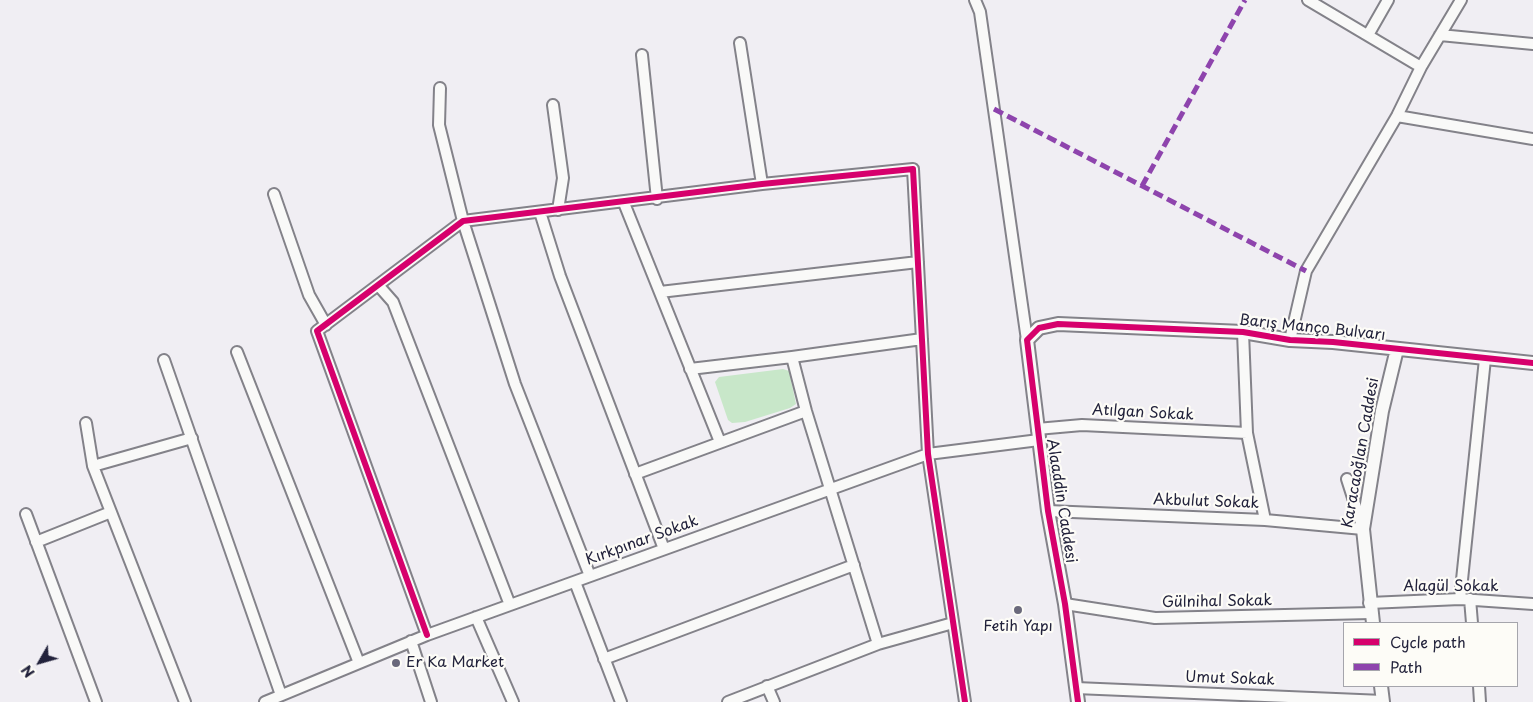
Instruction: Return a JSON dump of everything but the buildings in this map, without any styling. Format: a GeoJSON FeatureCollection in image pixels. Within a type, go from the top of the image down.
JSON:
{"type":"FeatureCollection","features":[{"type":"Feature","properties":{"kind":"street"},"geometry":{"type":"LineString","coordinates":[[975,0],[980,12],[1027,340]]}},
{"type":"Feature","properties":{"kind":"street"},"geometry":{"type":"LineString","coordinates":[[1308,0],[1323,3],[1368,35],[1421,67]]}},
{"type":"Feature","properties":{"kind":"street"},"geometry":{"type":"LineString","coordinates":[[1368,35],[1388,0]]}},
{"type":"Feature","properties":{"kind":"street"},"geometry":{"type":"LineString","coordinates":[[1290,340],[1306,271],[1397,116],[1421,67],[1461,0]]}},
{"type":"Feature","properties":{"kind":"street"},"geometry":{"type":"LineString","coordinates":[[1440,35],[1533,44]]}},
{"type":"Feature","properties":{"kind":"street"},"geometry":{"type":"LineString","coordinates":[[740,43],[762,184]]}},
{"type":"Feature","properties":{"kind":"street"},"geometry":{"type":"LineString","coordinates":[[642,55],[657,199]]}},
{"type":"Feature","properties":{"kind":"street"},"geometry":{"type":"LineString","coordinates":[[440,88],[439,125],[463,221],[516,384],[590,576]]}},
{"type":"Feature","properties":{"kind":"street"},"geometry":{"type":"LineString","coordinates":[[553,105],[563,178],[558,210]]}},
{"type":"Feature","properties":{"kind":"street"},"geometry":{"type":"LineString","coordinates":[[1397,116],[1533,139]]}},
{"type":"Feature","properties":{"kind":"street"},"geometry":{"type":"LineString","coordinates":[[428,635],[317,331],[463,221],[657,199],[762,184],[913,169],[928,454],[965,702]]}},
{"type":"Feature","properties":{"kind":"street"},"geometry":{"type":"LineString","coordinates":[[274,194],[309,295],[326,325]]}},
{"type":"Feature","properties":{"kind":"street"},"geometry":{"type":"LineString","coordinates":[[624,203],[720,442]]}},
{"type":"Feature","properties":{"kind":"street"},"geometry":{"type":"LineString","coordinates":[[540,212],[560,276],[664,549]]}},
{"type":"Feature","properties":{"kind":"street"},"geometry":{"type":"LineString","coordinates":[[660,292],[918,262]]}},
{"type":"Feature","properties":{"kind":"street"},"geometry":{"type":"LineString","coordinates":[[378,285],[393,302],[510,605]]}},
{"type":"Feature","properties":{"kind":"street","name":"Barış Manço Bulvarı"},"geometry":{"type":"LineString","coordinates":[[1027,340],[1040,328],[1058,324],[1243,332],[1290,340],[1533,363]]}},
{"type":"Feature","properties":{"kind":"street"},"geometry":{"type":"LineString","coordinates":[[1243,332],[1247,433],[1265,520]]}},
{"type":"Feature","properties":{"kind":"street"},"geometry":{"type":"LineString","coordinates":[[690,369],[922,339]]}},
{"type":"Feature","properties":{"kind":"street","name":"Alaaddin Caddesi"},"geometry":{"type":"LineString","coordinates":[[1027,340],[1048,511],[1065,604],[1078,702]]}},
{"type":"Feature","properties":{"kind":"street","name":"Karacaoğlan Caddesi"},"geometry":{"type":"LineString","coordinates":[[1371,613],[1363,529],[1382,411],[1397,349]]}},
{"type":"Feature","properties":{"kind":"street"},"geometry":{"type":"LineString","coordinates":[[236,352],[359,663]]}},
{"type":"Feature","properties":{"kind":"street"},"geometry":{"type":"LineString","coordinates":[[792,357],[806,411],[878,644]]}},
{"type":"Feature","properties":{"kind":"street"},"geometry":{"type":"LineString","coordinates":[[1472,622],[1465,599],[1485,359]]}},
{"type":"Feature","properties":{"kind":"street"},"geometry":{"type":"LineString","coordinates":[[164,360],[281,695]]}},
{"type":"Feature","properties":{"kind":"street"},"geometry":{"type":"LineString","coordinates":[[635,474],[806,411]]}},
{"type":"Feature","properties":{"kind":"street"},"geometry":{"type":"LineString","coordinates":[[86,423],[92,466],[185,702]]}},
{"type":"Feature","properties":{"kind":"street","name":"Atılgan Sokak"},"geometry":{"type":"LineString","coordinates":[[1038,434],[1082,425],[1247,433]]}},
{"type":"Feature","properties":{"kind":"street","name":"Kırkpınar Sokak"},"geometry":{"type":"LineString","coordinates":[[265,702],[476,617],[928,454],[1038,434]]}},
{"type":"Feature","properties":{"kind":"street"},"geometry":{"type":"LineString","coordinates":[[92,466],[192,438]]}},
{"type":"Feature","properties":{"kind":"street"},"geometry":{"type":"LineString","coordinates":[[1347,479],[1363,529]]}},
{"type":"Feature","properties":{"kind":"street","name":"Akbulut Sokak"},"geometry":{"type":"LineString","coordinates":[[1048,511],[1265,520],[1363,529]]}},
{"type":"Feature","properties":{"kind":"street"},"geometry":{"type":"LineString","coordinates":[[36,542],[111,512]]}},
{"type":"Feature","properties":{"kind":"street"},"geometry":{"type":"LineString","coordinates":[[26,514],[96,702]]}},
{"type":"Feature","properties":{"kind":"street"},"geometry":{"type":"LineString","coordinates":[[604,659],[854,565]]}},
{"type":"Feature","properties":{"kind":"street"},"geometry":{"type":"LineString","coordinates":[[575,582],[621,702]]}},
{"type":"Feature","properties":{"kind":"street","name":"Alagül Sokak"},"geometry":{"type":"LineString","coordinates":[[1371,613],[1465,599],[1533,604]]}},
{"type":"Feature","properties":{"kind":"street","name":"Gülnihal Sokak"},"geometry":{"type":"LineString","coordinates":[[1065,604],[1155,618],[1371,613]]}},
{"type":"Feature","properties":{"kind":"street"},"geometry":{"type":"LineString","coordinates":[[476,617],[513,702]]}},
{"type":"Feature","properties":{"kind":"street"},"geometry":{"type":"LineString","coordinates":[[728,702],[878,644],[953,623]]}},
{"type":"Feature","properties":{"kind":"street"},"geometry":{"type":"LineString","coordinates":[[411,642],[431,702]]}},
{"type":"Feature","properties":{"kind":"street"},"geometry":{"type":"LineString","coordinates":[[768,686],[774,702]]}},
{"type":"Feature","properties":{"kind":"street"},"geometry":{"type":"LineString","coordinates":[[1381,687],[1383,701]]}},
{"type":"Feature","properties":{"kind":"street"},"geometry":{"type":"LineString","coordinates":[[1479,687],[1480,702]]}},
{"type":"Feature","properties":{"kind":"street","name":"Umut Sokak"},"geometry":{"type":"LineString","coordinates":[[1076,688],[1383,701]]}},
{"type":"Feature","properties":{"kind":"green space"},"geometry":{"type":"Polygon","coordinates":[[[783,369],[789,371],[796,404],[790,408],[745,422],[732,423],[728,420],[715,382],[719,377],[783,369]]]}},
{"type":"Feature","properties":{"kind":"marked path"},"geometry":{"type":"LineString","coordinates":[[1142,186],[1245,0]]}},
{"type":"Feature","properties":{"kind":"marked path"},"geometry":{"type":"LineString","coordinates":[[994,109],[1306,271]]}},
{"type":"Feature","properties":{"kind":"cycle path"},"geometry":{"type":"LineString","coordinates":[[427,635],[317,331],[463,221],[762,184],[913,169],[928,454],[965,702]]}},
{"type":"Feature","properties":{"kind":"cycle path"},"geometry":{"type":"LineString","coordinates":[[1078,702],[1065,604],[1048,511],[1027,340],[1039,328],[1058,324],[1243,332],[1290,340],[1333,342],[1533,363]]}},
{"type":"Feature","properties":{"kind":"place","name":"Fetih Yapı"},"geometry":{"type":"Point","coordinates":[1018,610]}},
{"type":"Feature","properties":{"kind":"place","name":"Er Ka Market"},"geometry":{"type":"Point","coordinates":[396,663]}}]}
